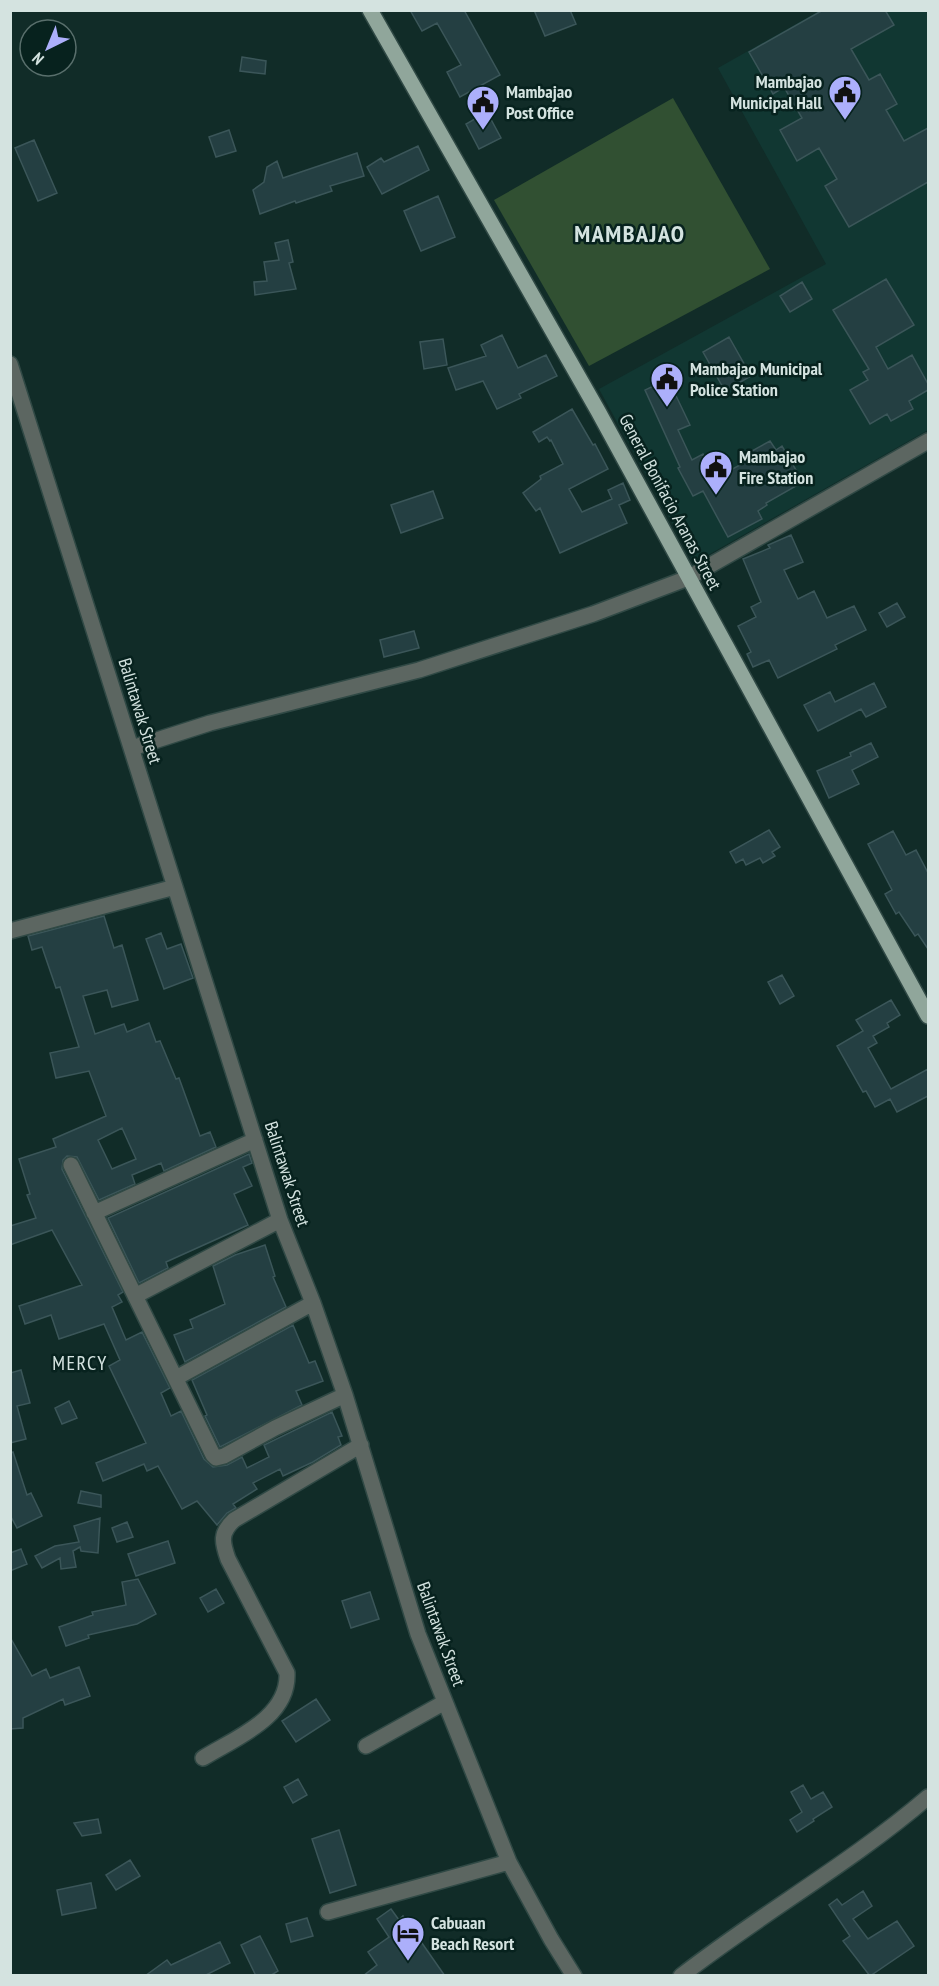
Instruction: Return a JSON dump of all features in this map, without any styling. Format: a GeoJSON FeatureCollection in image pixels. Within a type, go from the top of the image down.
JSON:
{"type":"FeatureCollection","features":[{"type":"Feature","properties":{"kind":"main road","name":"General Bonifacio Aranas Street"},"geometry":{"type":"LineString","coordinates":[[370,10],[598,411],[928,1016]]}},
{"type":"Feature","properties":{"kind":"street","name":"Balintawak Street"},"geometry":{"type":"LineString","coordinates":[[10,364],[280,1220],[313,1303],[345,1395],[418,1634],[509,1862],[574,1976]]}},
{"type":"Feature","properties":{"kind":"street"},"geometry":{"type":"LineString","coordinates":[[132,748],[210,723],[419,670],[593,614],[688,578],[928,441]]}},
{"type":"Feature","properties":{"kind":"street"},"geometry":{"type":"LineString","coordinates":[[10,931],[175,887]]}},
{"type":"Feature","properties":{"kind":"street"},"geometry":{"type":"LineString","coordinates":[[94,1213],[255,1140]]}},
{"type":"Feature","properties":{"kind":"street"},"geometry":{"type":"LineString","coordinates":[[71,1165],[216,1458],[345,1395]]}},
{"type":"Feature","properties":{"kind":"street"},"geometry":{"type":"LineString","coordinates":[[135,1296],[280,1220]]}},
{"type":"Feature","properties":{"kind":"street"},"geometry":{"type":"LineString","coordinates":[[176,1378],[313,1303]]}},
{"type":"Feature","properties":{"kind":"street"},"geometry":{"type":"LineString","coordinates":[[203,1758],[263,1721],[276,1709],[288,1684],[287,1673],[228,1559],[222,1544],[222,1534],[234,1520],[361,1445]]}},
{"type":"Feature","properties":{"kind":"street"},"geometry":{"type":"LineString","coordinates":[[366,1746],[445,1702]]}},
{"type":"Feature","properties":{"kind":"street"},"geometry":{"type":"LineString","coordinates":[[681,1976],[744,1928],[851,1857],[928,1797]]}},
{"type":"Feature","properties":{"kind":"street"},"geometry":{"type":"LineString","coordinates":[[328,1912],[509,1862]]}},
{"type":"Feature","properties":{"kind":"shaded area"},"geometry":{"type":"Polygon","coordinates":[[[819,11],[928,11],[928,430],[694,563],[599,389],[826,264],[718,68],[819,11]]]}},
{"type":"Feature","properties":{"kind":"green space"},"geometry":{"type":"Polygon","coordinates":[[[673,98],[770,269],[589,366],[494,200],[673,98]]]}},
{"type":"Feature","properties":{"kind":"building"},"geometry":{"type":"Polygon","coordinates":[[[410,10],[464,10],[500,75],[460,97],[447,72],[461,65],[437,23],[422,31],[410,10]]]}},
{"type":"Feature","properties":{"kind":"building"},"geometry":{"type":"Polygon","coordinates":[[[534,10],[570,10],[576,24],[545,36],[534,10]]]}},
{"type":"Feature","properties":{"kind":"building","name":"Mambajao Municipal Hall"},"geometry":{"type":"Polygon","coordinates":[[[823,10],[885,10],[894,25],[851,49],[869,80],[880,74],[897,104],[886,110],[904,141],[928,128],[928,182],[849,227],[825,186],[837,179],[819,148],[797,161],[780,130],[802,118],[784,87],[773,94],[749,52],[823,10]]]}},
{"type":"Feature","properties":{"kind":"building"},"geometry":{"type":"Polygon","coordinates":[[[242,57],[266,61],[265,74],[240,71],[242,57]]]}},
{"type":"Feature","properties":{"kind":"building","name":"Mambajao Post Office"},"geometry":{"type":"Polygon","coordinates":[[[487,112],[501,138],[479,149],[466,124],[487,112]]]}},
{"type":"Feature","properties":{"kind":"building"},"geometry":{"type":"Polygon","coordinates":[[[229,130],[236,151],[216,157],[209,137],[229,130]]]}},
{"type":"Feature","properties":{"kind":"building"},"geometry":{"type":"Polygon","coordinates":[[[34,140],[57,193],[38,201],[15,148],[34,140]]]}},
{"type":"Feature","properties":{"kind":"building"},"geometry":{"type":"Polygon","coordinates":[[[418,146],[429,170],[382,194],[367,167],[381,158],[384,162],[418,146]]]}},
{"type":"Feature","properties":{"kind":"building"},"geometry":{"type":"Polygon","coordinates":[[[357,153],[364,176],[330,186],[332,191],[260,214],[253,190],[264,182],[267,167],[277,161],[283,178],[357,153]]]}},
{"type":"Feature","properties":{"kind":"building"},"geometry":{"type":"Polygon","coordinates":[[[438,196],[455,237],[421,251],[404,211],[438,196]]]}},
{"type":"Feature","properties":{"kind":"building"},"geometry":{"type":"Polygon","coordinates":[[[288,240],[293,262],[289,263],[296,289],[255,295],[254,282],[267,281],[264,262],[279,260],[275,243],[288,240]]]}},
{"type":"Feature","properties":{"kind":"building"},"geometry":{"type":"Polygon","coordinates":[[[886,279],[914,325],[876,347],[888,369],[912,355],[928,384],[928,390],[909,401],[913,409],[891,421],[887,414],[870,424],[850,390],[868,380],[863,372],[869,369],[833,310],[886,279]]]}},
{"type":"Feature","properties":{"kind":"building"},"geometry":{"type":"Polygon","coordinates":[[[802,282],[812,299],[790,312],[780,296],[802,282]]]}},
{"type":"Feature","properties":{"kind":"building"},"geometry":{"type":"Polygon","coordinates":[[[502,335],[518,368],[546,355],[557,376],[519,394],[521,398],[497,409],[483,381],[456,390],[448,368],[486,356],[481,345],[502,335]]]}},
{"type":"Feature","properties":{"kind":"building"},"geometry":{"type":"Polygon","coordinates":[[[729,337],[751,376],[725,391],[703,352],[729,337]]]}},
{"type":"Feature","properties":{"kind":"building"},"geometry":{"type":"Polygon","coordinates":[[[443,339],[447,365],[424,369],[420,342],[443,339]]]}},
{"type":"Feature","properties":{"kind":"building"},"geometry":{"type":"Polygon","coordinates":[[[668,379],[690,425],[678,430],[692,460],[703,454],[716,478],[753,458],[750,452],[770,441],[776,450],[782,446],[803,482],[766,503],[767,505],[758,511],[762,519],[728,537],[703,491],[693,496],[678,468],[680,467],[645,390],[668,379]]]}},
{"type":"Feature","properties":{"kind":"building"},"geometry":{"type":"Polygon","coordinates":[[[572,409],[608,469],[569,489],[582,512],[612,499],[608,490],[623,483],[630,500],[619,505],[627,523],[560,553],[540,508],[536,511],[523,493],[541,479],[540,476],[563,464],[551,440],[547,437],[539,442],[533,432],[572,409]]]}},
{"type":"Feature","properties":{"kind":"building"},"geometry":{"type":"Polygon","coordinates":[[[433,491],[443,518],[401,533],[391,505],[433,491]]]}},
{"type":"Feature","properties":{"kind":"building"},"geometry":{"type":"Polygon","coordinates":[[[791,535],[803,562],[784,570],[798,599],[814,591],[827,618],[854,606],[866,630],[835,645],[837,649],[778,678],[769,660],[753,667],[747,654],[751,652],[738,626],[756,617],[751,607],[761,602],[743,559],[770,548],[768,545],[791,535]]]}},
{"type":"Feature","properties":{"kind":"building"},"geometry":{"type":"Polygon","coordinates":[[[897,603],[905,617],[887,627],[879,613],[897,603]]]}},
{"type":"Feature","properties":{"kind":"building"},"geometry":{"type":"Polygon","coordinates":[[[414,631],[419,648],[384,657],[380,640],[414,631]]]}},
{"type":"Feature","properties":{"kind":"building"},"geometry":{"type":"Polygon","coordinates":[[[874,683],[886,707],[866,717],[861,709],[818,731],[804,705],[830,692],[835,702],[874,683]]]}},
{"type":"Feature","properties":{"kind":"building"},"geometry":{"type":"Polygon","coordinates":[[[871,743],[878,757],[852,770],[859,784],[829,798],[817,771],[851,756],[850,753],[871,743]]]}},
{"type":"Feature","properties":{"kind":"building"},"geometry":{"type":"Polygon","coordinates":[[[769,830],[780,847],[772,852],[775,856],[763,863],[760,858],[746,865],[743,859],[736,863],[730,852],[769,830]]]}},
{"type":"Feature","properties":{"kind":"building"},"geometry":{"type":"Polygon","coordinates":[[[893,831],[906,855],[916,850],[928,873],[928,949],[918,934],[915,936],[899,912],[896,914],[885,894],[892,890],[868,844],[893,831]]]}},
{"type":"Feature","properties":{"kind":"building"},"geometry":{"type":"Polygon","coordinates":[[[104,916],[114,948],[122,945],[138,1000],[112,1007],[107,990],[83,996],[95,1034],[124,1024],[127,1032],[149,1023],[156,1042],[160,1041],[176,1079],[179,1078],[200,1136],[210,1132],[216,1147],[164,1171],[161,1163],[132,1175],[135,1184],[99,1200],[77,1157],[67,1156],[63,1160],[62,1169],[123,1292],[118,1295],[122,1302],[112,1307],[126,1340],[142,1332],[170,1388],[161,1393],[171,1416],[181,1411],[204,1459],[213,1467],[227,1465],[242,1457],[247,1468],[269,1457],[264,1445],[332,1412],[342,1436],[338,1437],[341,1445],[313,1462],[283,1476],[280,1469],[253,1483],[257,1489],[233,1504],[236,1508],[227,1513],[217,1525],[197,1501],[182,1509],[158,1466],[147,1471],[144,1464],[103,1481],[96,1463],[146,1443],[109,1366],[120,1360],[104,1324],[59,1339],[51,1315],[25,1324],[19,1306],[82,1285],[52,1230],[10,1245],[10,1226],[36,1218],[27,1195],[30,1194],[19,1159],[56,1147],[53,1139],[106,1116],[89,1071],[56,1078],[50,1053],[79,1047],[60,987],[56,988],[42,947],[32,950],[28,936],[104,916]],[[122,1128],[98,1140],[112,1169],[136,1159],[122,1128]]]}},
{"type":"Feature","properties":{"kind":"building"},"geometry":{"type":"Polygon","coordinates":[[[161,933],[167,949],[181,944],[193,978],[164,989],[146,939],[161,933]]]}},
{"type":"Feature","properties":{"kind":"building"},"geometry":{"type":"Polygon","coordinates":[[[782,975],[794,996],[780,1004],[768,982],[782,975]]]}},
{"type":"Feature","properties":{"kind":"building"},"geometry":{"type":"Polygon","coordinates":[[[891,1000],[900,1015],[887,1023],[889,1027],[873,1036],[877,1043],[868,1048],[891,1089],[928,1069],[928,1096],[897,1112],[890,1099],[875,1107],[866,1091],[863,1092],[837,1046],[863,1031],[856,1020],[891,1000]]]}},
{"type":"Feature","properties":{"kind":"building"},"geometry":{"type":"Polygon","coordinates":[[[249,1154],[252,1163],[243,1167],[252,1186],[234,1194],[248,1225],[166,1262],[168,1268],[139,1283],[108,1218],[249,1154]]]}},
{"type":"Feature","properties":{"kind":"building"},"geometry":{"type":"Polygon","coordinates":[[[265,1245],[275,1276],[273,1277],[286,1307],[185,1362],[174,1335],[193,1328],[190,1320],[225,1304],[213,1266],[235,1255],[265,1245]]]}},
{"type":"Feature","properties":{"kind":"building"},"geometry":{"type":"Polygon","coordinates":[[[293,1325],[309,1363],[315,1361],[323,1381],[296,1391],[302,1405],[220,1447],[205,1416],[207,1415],[192,1380],[293,1325]]]}},
{"type":"Feature","properties":{"kind":"building"},"geometry":{"type":"Polygon","coordinates":[[[21,1370],[30,1403],[17,1406],[26,1439],[10,1443],[10,1373],[21,1370]]]}},
{"type":"Feature","properties":{"kind":"building"},"geometry":{"type":"Polygon","coordinates":[[[69,1401],[77,1418],[62,1424],[55,1408],[69,1401]]]}},
{"type":"Feature","properties":{"kind":"building"},"geometry":{"type":"Polygon","coordinates":[[[13,1452],[27,1495],[31,1493],[42,1516],[17,1528],[10,1515],[10,1453],[13,1452]]]}},
{"type":"Feature","properties":{"kind":"building"},"geometry":{"type":"Polygon","coordinates":[[[81,1491],[101,1495],[101,1507],[78,1503],[81,1491]]]}},
{"type":"Feature","properties":{"kind":"building"},"geometry":{"type":"Polygon","coordinates":[[[100,1518],[98,1553],[81,1551],[80,1547],[73,1551],[76,1567],[61,1569],[60,1558],[42,1568],[35,1556],[55,1546],[79,1542],[74,1526],[100,1518]]]}},
{"type":"Feature","properties":{"kind":"building"},"geometry":{"type":"Polygon","coordinates":[[[127,1522],[133,1537],[117,1542],[112,1528],[127,1522]]]}},
{"type":"Feature","properties":{"kind":"building"},"geometry":{"type":"Polygon","coordinates":[[[168,1541],[175,1563],[136,1576],[128,1554],[168,1541]]]}},
{"type":"Feature","properties":{"kind":"building"},"geometry":{"type":"Polygon","coordinates":[[[21,1549],[27,1564],[10,1571],[10,1553],[21,1549]]]}},
{"type":"Feature","properties":{"kind":"building"},"geometry":{"type":"Polygon","coordinates":[[[138,1579],[156,1614],[137,1624],[88,1635],[89,1638],[66,1646],[59,1627],[93,1615],[92,1612],[126,1605],[122,1582],[138,1579]]]}},
{"type":"Feature","properties":{"kind":"building"},"geometry":{"type":"Polygon","coordinates":[[[216,1589],[224,1603],[208,1612],[200,1598],[216,1589]]]}},
{"type":"Feature","properties":{"kind":"building"},"geometry":{"type":"Polygon","coordinates":[[[370,1592],[379,1619],[351,1628],[342,1601],[370,1592]]]}},
{"type":"Feature","properties":{"kind":"building"},"geometry":{"type":"Polygon","coordinates":[[[10,1637],[32,1676],[46,1669],[50,1678],[79,1667],[90,1696],[65,1705],[63,1699],[23,1718],[23,1728],[10,1729],[10,1637]]]}},
{"type":"Feature","properties":{"kind":"building"},"geometry":{"type":"Polygon","coordinates":[[[316,1699],[330,1720],[296,1742],[282,1721],[316,1699]]]}},
{"type":"Feature","properties":{"kind":"building"},"geometry":{"type":"Polygon","coordinates":[[[298,1779],[307,1795],[293,1803],[284,1787],[298,1779]]]}},
{"type":"Feature","properties":{"kind":"building"},"geometry":{"type":"Polygon","coordinates":[[[803,1785],[811,1799],[823,1792],[832,1807],[797,1832],[790,1820],[802,1812],[791,1792],[803,1785]]]}},
{"type":"Feature","properties":{"kind":"building"},"geometry":{"type":"Polygon","coordinates":[[[98,1819],[101,1833],[82,1836],[74,1823],[98,1819]]]}},
{"type":"Feature","properties":{"kind":"building"},"geometry":{"type":"Polygon","coordinates":[[[339,1830],[356,1885],[330,1893],[312,1839],[339,1830]]]}},
{"type":"Feature","properties":{"kind":"building"},"geometry":{"type":"Polygon","coordinates":[[[130,1860],[140,1876],[116,1890],[106,1875],[130,1860]]]}},
{"type":"Feature","properties":{"kind":"building"},"geometry":{"type":"Polygon","coordinates":[[[91,1883],[96,1908],[62,1915],[57,1890],[91,1883]]]}},
{"type":"Feature","properties":{"kind":"building"},"geometry":{"type":"Polygon","coordinates":[[[863,1891],[872,1906],[853,1919],[868,1939],[897,1921],[914,1946],[870,1976],[843,1941],[850,1936],[829,1905],[837,1899],[842,1905],[863,1891]]]}},
{"type":"Feature","properties":{"kind":"building"},"geometry":{"type":"Polygon","coordinates":[[[391,1909],[399,1920],[403,1916],[445,1976],[363,1976],[377,1965],[368,1952],[389,1937],[377,1919],[391,1909]]]}},
{"type":"Feature","properties":{"kind":"building"},"geometry":{"type":"Polygon","coordinates":[[[307,1918],[313,1936],[291,1942],[286,1924],[307,1918]]]}},
{"type":"Feature","properties":{"kind":"building"},"geometry":{"type":"Polygon","coordinates":[[[260,1936],[278,1971],[270,1976],[256,1976],[241,1945],[260,1936]]]}},
{"type":"Feature","properties":{"kind":"building"},"geometry":{"type":"Polygon","coordinates":[[[220,1942],[230,1963],[204,1976],[145,1976],[167,1960],[171,1965],[220,1942]]]}},
{"type":"Feature","properties":{"kind":"place","name":"Mambajao Municipal Hall"},"geometry":{"type":"Point","coordinates":[845,121]}},
{"type":"Feature","properties":{"kind":"place","name":"Mambajao Post Office"},"geometry":{"type":"Point","coordinates":[483,131]}},
{"type":"Feature","properties":{"kind":"place","name":"Mambajao Municipal Police Station"},"geometry":{"type":"Point","coordinates":[667,408]}},
{"type":"Feature","properties":{"kind":"place","name":"Mambajao Fire Station"},"geometry":{"type":"Point","coordinates":[716,496]}},
{"type":"Feature","properties":{"kind":"place","name":"Cabuaan Beach Resort"},"geometry":{"type":"Point","coordinates":[408,1962]}},
{"type":"Feature","properties":{"kind":"district","name":"MAMBAJAO"},"geometry":{"type":"Point","coordinates":[630,234]}},
{"type":"Feature","properties":{"kind":"district","name":"MERCY"},"geometry":{"type":"Point","coordinates":[80,1363]}}]}
